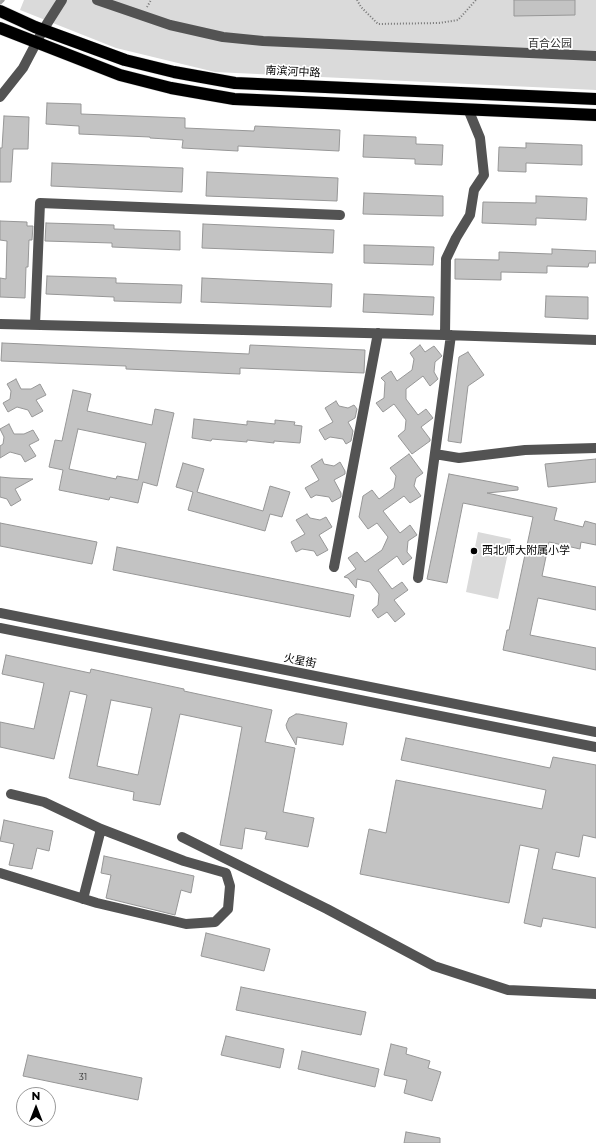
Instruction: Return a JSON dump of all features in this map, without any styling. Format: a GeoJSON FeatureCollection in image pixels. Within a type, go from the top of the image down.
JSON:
{"type":"FeatureCollection","features":[{"type":"Feature","properties":{"kind":"highway","name":"南滨河中路"},"geometry":{"type":"LineString","coordinates":[[0,11],[44,30],[125,60],[174,72],[235,83],[596,99]]}},
{"type":"Feature","properties":{"kind":"highway"},"geometry":{"type":"LineString","coordinates":[[4,30],[120,75],[171,88],[234,99],[596,115]]}},
{"type":"Feature","properties":{"kind":"street"},"geometry":{"type":"LineString","coordinates":[[0,97],[23,68],[62,0]]}},
{"type":"Feature","properties":{"kind":"street"},"geometry":{"type":"LineString","coordinates":[[97,0],[170,25],[230,37],[263,41],[596,56]]}},
{"type":"Feature","properties":{"kind":"street"},"geometry":{"type":"LineString","coordinates":[[418,578],[435,454],[448,335],[446,259],[456,238],[470,215],[474,190],[484,175],[480,138],[468,109]]}},
{"type":"Feature","properties":{"kind":"street"},"geometry":{"type":"LineString","coordinates":[[35,325],[40,203],[340,215]]}},
{"type":"Feature","properties":{"kind":"street"},"geometry":{"type":"LineString","coordinates":[[0,324],[596,340]]}},
{"type":"Feature","properties":{"kind":"street"},"geometry":{"type":"LineString","coordinates":[[334,567],[378,333]]}},
{"type":"Feature","properties":{"kind":"street"},"geometry":{"type":"LineString","coordinates":[[435,454],[459,458],[525,450],[596,448]]}},
{"type":"Feature","properties":{"kind":"street","name":"火星街"},"geometry":{"type":"LineString","coordinates":[[0,613],[596,732]]}},
{"type":"Feature","properties":{"kind":"street"},"geometry":{"type":"LineString","coordinates":[[0,628],[596,747]]}},
{"type":"Feature","properties":{"kind":"street"},"geometry":{"type":"LineString","coordinates":[[0,873],[96,903],[186,924],[215,922],[228,909],[230,886],[226,873],[184,862],[101,829],[44,802],[10,794]]}},
{"type":"Feature","properties":{"kind":"street"},"geometry":{"type":"LineString","coordinates":[[83,899],[101,829]]}},
{"type":"Feature","properties":{"kind":"street"},"geometry":{"type":"LineString","coordinates":[[182,837],[327,909],[434,966],[508,990],[596,994]]}},
{"type":"Feature","properties":{"kind":"path"},"geometry":{"type":"LineString","coordinates":[[357,0],[361,7],[378,24],[439,24],[458,20],[476,0]]}},
{"type":"Feature","properties":{"kind":"green space","name":"百合公园"},"geometry":{"type":"Polygon","coordinates":[[[24,0],[596,0],[596,90],[215,72],[116,48],[20,10],[24,0]]]}},
{"type":"Feature","properties":{"kind":"green space"},"geometry":{"type":"Polygon","coordinates":[[[478,532],[511,539],[498,599],[466,592],[478,532]]]}},
{"type":"Feature","properties":{"kind":"building"},"geometry":{"type":"Polygon","coordinates":[[[514,0],[575,0],[575,15],[514,16],[514,0]]]}},
{"type":"Feature","properties":{"kind":"building"},"geometry":{"type":"Polygon","coordinates":[[[47,103],[81,104],[81,114],[185,118],[185,128],[254,131],[255,126],[340,130],[339,151],[238,146],[238,151],[182,148],[183,140],[79,134],[79,126],[46,124],[47,103]]]}},
{"type":"Feature","properties":{"kind":"building"},"geometry":{"type":"Polygon","coordinates":[[[4,116],[29,117],[28,149],[13,149],[11,182],[0,182],[0,148],[2,148],[4,116]]]}},
{"type":"Feature","properties":{"kind":"building"},"geometry":{"type":"Polygon","coordinates":[[[364,135],[416,137],[416,144],[443,145],[442,165],[415,164],[415,159],[363,157],[364,135]]]}},
{"type":"Feature","properties":{"kind":"building"},"geometry":{"type":"Polygon","coordinates":[[[526,143],[582,145],[582,165],[526,163],[526,172],[498,171],[499,147],[526,148],[526,143]]]}},
{"type":"Feature","properties":{"kind":"building"},"geometry":{"type":"Polygon","coordinates":[[[52,163],[183,168],[182,192],[51,186],[52,163]]]}},
{"type":"Feature","properties":{"kind":"building"},"geometry":{"type":"Polygon","coordinates":[[[207,172],[338,178],[337,201],[206,196],[207,172]]]}},
{"type":"Feature","properties":{"kind":"building"},"geometry":{"type":"Polygon","coordinates":[[[364,193],[443,196],[443,216],[363,214],[364,193]]]}},
{"type":"Feature","properties":{"kind":"building"},"geometry":{"type":"Polygon","coordinates":[[[536,196],[587,198],[586,220],[536,218],[536,225],[482,223],[483,202],[536,203],[536,196]]]}},
{"type":"Feature","properties":{"kind":"building"},"geometry":{"type":"Polygon","coordinates":[[[0,221],[27,222],[27,226],[33,226],[32,240],[29,240],[28,267],[26,267],[25,298],[0,297],[0,278],[6,279],[7,241],[0,240],[0,221]]]}},
{"type":"Feature","properties":{"kind":"building"},"geometry":{"type":"Polygon","coordinates":[[[46,223],[114,225],[114,229],[180,231],[180,250],[112,247],[112,243],[45,241],[46,223]]]}},
{"type":"Feature","properties":{"kind":"building"},"geometry":{"type":"Polygon","coordinates":[[[203,224],[334,230],[333,253],[202,248],[203,224]]]}},
{"type":"Feature","properties":{"kind":"building"},"geometry":{"type":"Polygon","coordinates":[[[364,245],[434,247],[433,265],[364,263],[364,245]]]}},
{"type":"Feature","properties":{"kind":"building"},"geometry":{"type":"Polygon","coordinates":[[[552,249],[596,251],[596,263],[589,263],[588,267],[547,266],[547,273],[501,272],[501,280],[455,279],[455,259],[499,260],[499,252],[552,254],[552,249]]]}},
{"type":"Feature","properties":{"kind":"building"},"geometry":{"type":"Polygon","coordinates":[[[47,276],[116,278],[116,283],[182,285],[181,303],[114,301],[114,297],[46,294],[47,276]]]}},
{"type":"Feature","properties":{"kind":"building"},"geometry":{"type":"Polygon","coordinates":[[[202,278],[332,284],[331,307],[201,302],[202,278]]]}},
{"type":"Feature","properties":{"kind":"building"},"geometry":{"type":"Polygon","coordinates":[[[364,294],[434,297],[433,315],[363,312],[364,294]]]}},
{"type":"Feature","properties":{"kind":"building"},"geometry":{"type":"Polygon","coordinates":[[[546,296],[588,297],[588,319],[545,317],[546,296]]]}},
{"type":"Feature","properties":{"kind":"building"},"geometry":{"type":"Polygon","coordinates":[[[2,343],[249,354],[250,345],[365,350],[364,373],[240,368],[240,374],[126,369],[126,366],[1,361],[2,343]]]}},
{"type":"Feature","properties":{"kind":"building"},"geometry":{"type":"Polygon","coordinates":[[[420,345],[425,352],[434,346],[442,356],[435,362],[434,372],[438,379],[430,386],[423,376],[406,389],[406,399],[418,415],[426,409],[433,418],[421,427],[430,441],[412,454],[398,436],[405,430],[406,420],[394,404],[383,412],[376,403],[384,398],[385,382],[381,378],[391,371],[397,381],[412,370],[414,359],[410,353],[420,345]]]}},
{"type":"Feature","properties":{"kind":"building"},"geometry":{"type":"Polygon","coordinates":[[[468,352],[484,375],[468,386],[461,443],[448,441],[459,357],[468,352]]]}},
{"type":"Feature","properties":{"kind":"building"},"geometry":{"type":"Polygon","coordinates":[[[16,379],[21,389],[31,389],[40,384],[46,395],[36,400],[43,411],[32,417],[28,410],[17,407],[8,412],[3,403],[10,399],[11,391],[7,384],[16,379]]]}},
{"type":"Feature","properties":{"kind":"building"},"geometry":{"type":"Polygon","coordinates":[[[73,390],[91,394],[87,411],[152,425],[155,409],[174,413],[157,486],[143,482],[138,503],[110,497],[109,500],[59,490],[63,470],[49,467],[55,440],[62,441],[73,390]],[[78,429],[69,469],[116,479],[117,476],[138,480],[146,443],[78,429]]]}},
{"type":"Feature","properties":{"kind":"building"},"geometry":{"type":"Polygon","coordinates":[[[336,401],[339,406],[348,408],[354,405],[357,409],[355,418],[348,422],[353,431],[351,441],[346,444],[343,439],[330,437],[325,440],[319,430],[333,422],[325,408],[336,401]]]}},
{"type":"Feature","properties":{"kind":"building"},"geometry":{"type":"Polygon","coordinates":[[[194,419],[247,425],[247,421],[275,424],[275,420],[295,422],[294,425],[302,426],[300,443],[274,441],[274,443],[247,440],[247,442],[212,439],[211,441],[192,438],[194,419]]]}},
{"type":"Feature","properties":{"kind":"building"},"geometry":{"type":"Polygon","coordinates":[[[9,424],[14,434],[24,434],[33,430],[39,440],[29,445],[36,456],[25,462],[21,455],[10,452],[0,458],[0,446],[3,444],[4,437],[0,429],[9,424]]]}},
{"type":"Feature","properties":{"kind":"building"},"geometry":{"type":"Polygon","coordinates":[[[409,454],[423,473],[416,478],[414,486],[421,496],[410,503],[404,496],[383,511],[400,533],[410,525],[417,535],[408,541],[407,552],[412,558],[403,565],[397,556],[378,570],[392,589],[402,582],[408,590],[394,600],[405,614],[395,622],[387,612],[378,618],[372,610],[378,605],[379,594],[370,582],[357,579],[356,588],[348,578],[344,577],[356,569],[348,558],[357,552],[365,562],[382,550],[388,537],[377,523],[368,529],[359,517],[363,496],[372,490],[379,499],[394,488],[396,476],[390,468],[409,454]]]}},
{"type":"Feature","properties":{"kind":"building"},"geometry":{"type":"Polygon","coordinates":[[[322,459],[324,464],[334,466],[340,462],[345,471],[345,474],[334,480],[341,493],[341,497],[332,502],[329,497],[316,495],[311,498],[305,488],[319,480],[311,466],[322,459]]]}},
{"type":"Feature","properties":{"kind":"building"},"geometry":{"type":"Polygon","coordinates":[[[596,459],[596,482],[548,487],[545,464],[596,459]]]}},
{"type":"Feature","properties":{"kind":"building"},"geometry":{"type":"Polygon","coordinates":[[[183,463],[204,469],[197,492],[263,511],[270,486],[290,492],[282,517],[270,514],[265,531],[188,510],[193,492],[176,487],[183,463]]]}},
{"type":"Feature","properties":{"kind":"building"},"geometry":{"type":"Polygon","coordinates":[[[449,474],[518,487],[518,490],[487,493],[557,508],[554,520],[583,527],[585,521],[596,524],[596,545],[581,542],[580,549],[549,542],[542,576],[596,587],[596,610],[538,598],[530,635],[596,648],[596,670],[503,650],[507,630],[509,630],[533,517],[463,503],[447,583],[427,579],[449,474]]]}},
{"type":"Feature","properties":{"kind":"building"},"geometry":{"type":"Polygon","coordinates":[[[0,477],[33,479],[15,489],[21,500],[11,506],[7,499],[0,497],[0,477]]]}},
{"type":"Feature","properties":{"kind":"building"},"geometry":{"type":"Polygon","coordinates":[[[307,514],[310,518],[320,520],[326,517],[332,527],[319,535],[328,550],[317,556],[314,551],[302,549],[296,552],[291,542],[305,534],[296,520],[307,514]]]}},
{"type":"Feature","properties":{"kind":"building"},"geometry":{"type":"Polygon","coordinates":[[[0,523],[97,542],[92,564],[0,546],[0,523]]]}},
{"type":"Feature","properties":{"kind":"building"},"geometry":{"type":"Polygon","coordinates":[[[117,547],[354,595],[350,617],[113,570],[117,547]]]}},
{"type":"Feature","properties":{"kind":"building"},"geometry":{"type":"Polygon","coordinates":[[[6,655],[90,673],[91,669],[272,710],[265,742],[295,748],[283,812],[314,818],[308,847],[265,839],[267,832],[245,828],[242,849],[220,845],[242,727],[180,714],[160,805],[133,800],[134,792],[69,778],[87,695],[70,691],[54,759],[0,747],[0,722],[34,729],[44,683],[2,674],[6,655]],[[111,700],[97,766],[138,775],[152,708],[111,700]]]}},
{"type":"Feature","properties":{"kind":"building"},"geometry":{"type":"Polygon","coordinates":[[[296,714],[347,723],[343,745],[297,737],[296,745],[286,725],[289,718],[296,714]]]}},
{"type":"Feature","properties":{"kind":"building"},"geometry":{"type":"Polygon","coordinates":[[[406,738],[550,768],[553,757],[596,765],[596,838],[583,835],[579,857],[556,852],[552,869],[596,878],[596,928],[543,918],[541,927],[524,923],[539,849],[520,845],[509,903],[360,874],[369,829],[386,833],[396,780],[542,809],[546,790],[401,760],[406,738]]]}},
{"type":"Feature","properties":{"kind":"building"},"geometry":{"type":"Polygon","coordinates":[[[4,820],[53,831],[49,851],[37,848],[32,869],[9,865],[14,844],[0,841],[4,820]]]}},
{"type":"Feature","properties":{"kind":"building"},"geometry":{"type":"Polygon","coordinates":[[[104,856],[194,876],[191,893],[181,890],[175,915],[106,898],[111,875],[101,873],[104,856]]]}},
{"type":"Feature","properties":{"kind":"building"},"geometry":{"type":"Polygon","coordinates":[[[206,933],[270,949],[264,971],[201,956],[206,933]]]}},
{"type":"Feature","properties":{"kind":"building"},"geometry":{"type":"Polygon","coordinates":[[[241,987],[366,1012],[361,1035],[236,1010],[241,987]]]}},
{"type":"Feature","properties":{"kind":"building"},"geometry":{"type":"Polygon","coordinates":[[[226,1036],[284,1049],[280,1068],[221,1055],[226,1036]]]}},
{"type":"Feature","properties":{"kind":"building"},"geometry":{"type":"Polygon","coordinates":[[[391,1044],[407,1048],[406,1054],[430,1061],[428,1068],[441,1072],[432,1101],[404,1093],[407,1080],[384,1075],[391,1044]]]}},
{"type":"Feature","properties":{"kind":"building"},"geometry":{"type":"Polygon","coordinates":[[[302,1051],[379,1069],[375,1087],[298,1069],[302,1051]]]}},
{"type":"Feature","properties":{"kind":"building"},"geometry":{"type":"Polygon","coordinates":[[[28,1055],[142,1078],[138,1100],[23,1076],[28,1055]]]}},
{"type":"Feature","properties":{"kind":"building"},"geometry":{"type":"Polygon","coordinates":[[[406,1132],[440,1138],[440,1143],[404,1143],[406,1132]]]}},
{"type":"Feature","properties":{"kind":"waterway"},"geometry":{"type":"LineString","coordinates":[[0,3],[3,0]]}},
{"type":"Feature","properties":{"kind":"place","name":"西北师大附属小学"},"geometry":{"type":"Point","coordinates":[474,551]}}]}
